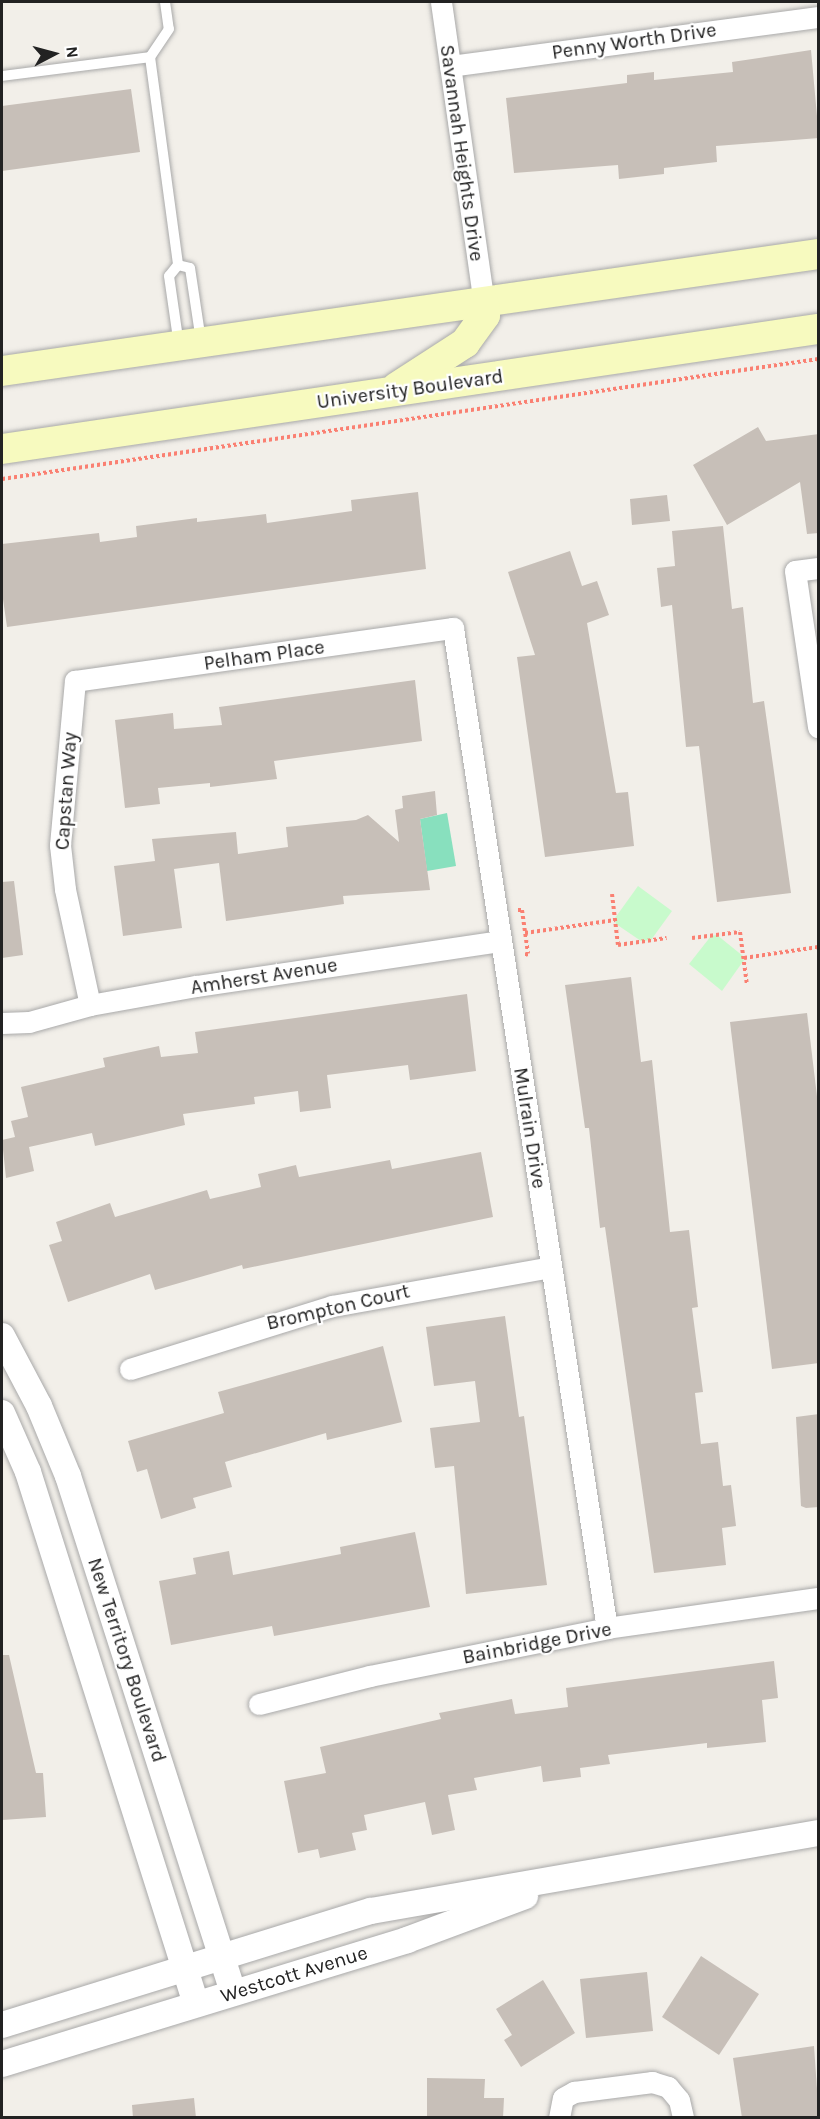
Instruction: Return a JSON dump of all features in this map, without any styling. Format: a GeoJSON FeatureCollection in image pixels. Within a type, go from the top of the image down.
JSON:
{"type":"FeatureCollection","features":[{"type":"Feature","properties":{"kind":"main road"},"geometry":{"type":"LineString","coordinates":[[2,371],[484,304],[819,254]]}},
{"type":"Feature","properties":{"kind":"main road"},"geometry":{"type":"LineString","coordinates":[[387,393],[465,343],[485,315],[484,304]]}},
{"type":"Feature","properties":{"kind":"main road","name":"University Boulevard"},"geometry":{"type":"LineString","coordinates":[[2,449],[819,328]]}},
{"type":"Feature","properties":{"kind":"street","name":"Savannah Heights Drive"},"geometry":{"type":"LineString","coordinates":[[441,2],[484,304]]}},
{"type":"Feature","properties":{"kind":"street","name":"Penny Worth Drive"},"geometry":{"type":"LineString","coordinates":[[450,66],[819,16]]}},
{"type":"Feature","properties":{"kind":"street"},"geometry":{"type":"LineString","coordinates":[[819,568],[795,572],[819,727]]}},
{"type":"Feature","properties":{"kind":"street","name":"Pelham Place"},"geometry":{"type":"LineString","coordinates":[[75,681],[453,628]]}},
{"type":"Feature","properties":{"kind":"street","name":"Mulrain Drive"},"geometry":{"type":"LineString","coordinates":[[453,628],[607,1628]]}},
{"type":"Feature","properties":{"kind":"street","name":"Capstan Way"},"geometry":{"type":"LineString","coordinates":[[75,681],[60,845],[67,900],[90,1005]]}},
{"type":"Feature","properties":{"kind":"street","name":"Amherst Avenue"},"geometry":{"type":"LineString","coordinates":[[2,1036],[29,1022],[90,1005],[501,941]]}},
{"type":"Feature","properties":{"kind":"street","name":"Amherst Avenue"},"geometry":{"type":"LineString","coordinates":[[2,1023],[29,1022]]}},
{"type":"Feature","properties":{"kind":"street","name":"Brompton Court"},"geometry":{"type":"LineString","coordinates":[[130,1369],[332,1306],[551,1266]]}},
{"type":"Feature","properties":{"kind":"street","name":"New Territory Boulevard"},"geometry":{"type":"LineString","coordinates":[[2,1336],[39,1406],[68,1476],[234,1992]]}},
{"type":"Feature","properties":{"kind":"street","name":"New Territory Boulevard"},"geometry":{"type":"LineString","coordinates":[[2,1413],[28,1472],[196,2004]]}},
{"type":"Feature","properties":{"kind":"street","name":"Bainbridge Drive"},"geometry":{"type":"LineString","coordinates":[[259,1704],[370,1676],[607,1628],[819,1598]]}},
{"type":"Feature","properties":{"kind":"street","name":"Westcott Avenue"},"geometry":{"type":"LineString","coordinates":[[2,2025],[222,1955],[371,1911],[819,1833]]}},
{"type":"Feature","properties":{"kind":"street","name":"Westcott Avenue"},"geometry":{"type":"LineString","coordinates":[[2,2064],[407,1940],[584,1875]]}},
{"type":"Feature","properties":{"kind":"street"},"geometry":{"type":"LineString","coordinates":[[559,2118],[563,2098],[574,2092],[652,2082],[668,2087],[679,2100],[683,2118]]}},
{"type":"Feature","properties":{"kind":"lane"},"geometry":{"type":"LineString","coordinates":[[165,2],[169,29],[150,57],[178,265],[169,276],[190,345]]}},
{"type":"Feature","properties":{"kind":"lane"},"geometry":{"type":"LineString","coordinates":[[2,76],[150,57]]}},
{"type":"Feature","properties":{"kind":"lane"},"geometry":{"type":"LineString","coordinates":[[178,265],[190,268],[190,345]]}},
{"type":"Feature","properties":{"kind":"path"},"geometry":{"type":"LineString","coordinates":[[2,479],[819,359]]}},
{"type":"Feature","properties":{"kind":"path"},"geometry":{"type":"LineString","coordinates":[[612,894],[618,945],[667,938]]}},
{"type":"Feature","properties":{"kind":"path"},"geometry":{"type":"LineString","coordinates":[[525,933],[615,920]]}},
{"type":"Feature","properties":{"kind":"path"},"geometry":{"type":"LineString","coordinates":[[692,938],[740,932],[747,985]]}},
{"type":"Feature","properties":{"kind":"path"},"geometry":{"type":"LineString","coordinates":[[744,958],[819,947]]}},
{"type":"Feature","properties":{"kind":"green space"},"geometry":{"type":"Polygon","coordinates":[[[447,813],[456,866],[427,871],[420,819],[447,813]]]}},
{"type":"Feature","properties":{"kind":"green space"},"geometry":{"type":"Polygon","coordinates":[[[638,886],[672,911],[651,940],[641,941],[616,924],[615,918],[638,886]]]}},
{"type":"Feature","properties":{"kind":"green space"},"geometry":{"type":"Polygon","coordinates":[[[717,935],[743,956],[744,960],[722,991],[689,964],[711,936],[717,935]]]}},
{"type":"Feature","properties":{"kind":"building"},"geometry":{"type":"Polygon","coordinates":[[[811,50],[819,138],[716,146],[717,162],[664,168],[664,174],[619,179],[618,165],[514,173],[506,98],[627,83],[627,75],[654,72],[654,80],[733,72],[732,62],[811,50]]]}},
{"type":"Feature","properties":{"kind":"building"},"geometry":{"type":"Polygon","coordinates":[[[131,89],[140,152],[2,171],[2,106],[131,89]]]}},
{"type":"Feature","properties":{"kind":"building"},"geometry":{"type":"Polygon","coordinates":[[[758,427],[766,441],[819,434],[819,533],[807,534],[800,482],[727,525],[693,465],[758,427]]]}},
{"type":"Feature","properties":{"kind":"building"},"geometry":{"type":"Polygon","coordinates":[[[418,492],[426,569],[7,627],[2,592],[2,544],[99,533],[100,542],[137,537],[136,526],[197,518],[197,522],[266,514],[267,523],[352,511],[351,500],[418,492]]]}},
{"type":"Feature","properties":{"kind":"building"},"geometry":{"type":"Polygon","coordinates":[[[667,495],[670,521],[632,525],[630,499],[667,495]]]}},
{"type":"Feature","properties":{"kind":"building"},"geometry":{"type":"Polygon","coordinates":[[[723,526],[732,609],[743,607],[753,703],[764,701],[791,893],[717,902],[699,746],[686,747],[672,605],[661,607],[657,568],[675,566],[672,531],[723,526]]]}},
{"type":"Feature","properties":{"kind":"building"},"geometry":{"type":"Polygon","coordinates":[[[570,551],[582,586],[597,581],[609,615],[587,623],[616,793],[628,792],[634,846],[545,857],[517,657],[535,655],[508,572],[570,551]]]}},
{"type":"Feature","properties":{"kind":"building"},"geometry":{"type":"Polygon","coordinates":[[[415,680],[422,741],[274,761],[277,779],[210,787],[210,783],[158,788],[160,804],[125,808],[115,720],[173,713],[174,729],[222,725],[219,707],[415,680]]]}},
{"type":"Feature","properties":{"kind":"building"},"geometry":{"type":"Polygon","coordinates":[[[435,791],[437,815],[420,819],[430,890],[343,896],[344,904],[226,921],[219,863],[174,869],[182,928],[123,936],[114,866],[155,861],[152,839],[236,832],[238,854],[288,847],[286,827],[356,820],[368,815],[399,842],[395,810],[403,808],[402,796],[435,791]]]}},
{"type":"Feature","properties":{"kind":"building"},"geometry":{"type":"Polygon","coordinates":[[[14,881],[23,955],[2,958],[2,882],[14,881]]]}},
{"type":"Feature","properties":{"kind":"building"},"geometry":{"type":"Polygon","coordinates":[[[631,977],[641,1062],[652,1060],[670,1232],[689,1230],[698,1307],[692,1308],[703,1392],[695,1393],[701,1444],[718,1442],[723,1486],[731,1485],[736,1526],[722,1528],[726,1565],[654,1573],[605,1227],[600,1228],[589,1128],[585,1128],[565,985],[631,977]]]}},
{"type":"Feature","properties":{"kind":"building"},"geometry":{"type":"Polygon","coordinates":[[[467,994],[476,1071],[410,1080],[408,1065],[327,1075],[331,1108],[300,1112],[298,1091],[254,1097],[255,1104],[183,1114],[185,1125],[95,1146],[92,1133],[29,1147],[34,1171],[6,1178],[2,1140],[15,1137],[11,1121],[28,1117],[21,1087],[105,1067],[103,1058],[159,1046],[161,1057],[198,1053],[195,1032],[467,994]]]}},
{"type":"Feature","properties":{"kind":"building"},"geometry":{"type":"Polygon","coordinates":[[[807,1013],[819,1113],[819,1363],[772,1369],[730,1022],[807,1013]]]}},
{"type":"Feature","properties":{"kind":"building"},"geometry":{"type":"Polygon","coordinates":[[[481,1152],[493,1217],[243,1269],[242,1265],[155,1290],[150,1274],[68,1302],[49,1245],[62,1241],[56,1222],[110,1203],[115,1217],[207,1190],[210,1199],[261,1187],[258,1174],[296,1165],[299,1177],[390,1160],[392,1169],[481,1152]]]}},
{"type":"Feature","properties":{"kind":"building"},"geometry":{"type":"Polygon","coordinates":[[[505,1316],[519,1417],[524,1416],[547,1585],[466,1594],[454,1466],[435,1468],[430,1428],[480,1422],[475,1381],[434,1386],[426,1327],[505,1316]]]}},
{"type":"Feature","properties":{"kind":"building"},"geometry":{"type":"Polygon","coordinates":[[[383,1346],[402,1422],[327,1440],[326,1433],[225,1462],[232,1487],[193,1498],[196,1508],[161,1519],[147,1469],[137,1472],[128,1441],[224,1413],[218,1392],[383,1346]]]}},
{"type":"Feature","properties":{"kind":"building"},"geometry":{"type":"Polygon","coordinates":[[[819,1414],[819,1507],[806,1508],[801,1506],[796,1417],[819,1414]]]}},
{"type":"Feature","properties":{"kind":"building"},"geometry":{"type":"Polygon","coordinates":[[[415,1532],[430,1607],[274,1636],[272,1626],[171,1645],[159,1581],[196,1574],[193,1558],[229,1551],[233,1575],[341,1554],[340,1547],[415,1532]]]}},
{"type":"Feature","properties":{"kind":"building"},"geometry":{"type":"Polygon","coordinates":[[[2,1655],[9,1655],[36,1773],[43,1773],[46,1817],[2,1820],[2,1655]]]}},
{"type":"Feature","properties":{"kind":"building"},"geometry":{"type":"Polygon","coordinates":[[[774,1661],[778,1698],[762,1700],[766,1742],[707,1748],[707,1743],[608,1755],[610,1764],[580,1768],[581,1777],[543,1782],[541,1766],[474,1778],[477,1790],[448,1795],[455,1830],[432,1835],[425,1802],[364,1815],[367,1830],[352,1833],[356,1850],[320,1858],[318,1849],[298,1853],[284,1781],[326,1773],[320,1747],[441,1719],[439,1713],[512,1699],[515,1714],[568,1707],[566,1688],[774,1661]]]}},
{"type":"Feature","properties":{"kind":"building"},"geometry":{"type":"Polygon","coordinates":[[[701,1956],[759,1994],[719,2055],[662,2017],[701,1956]]]}},
{"type":"Feature","properties":{"kind":"building"},"geometry":{"type":"Polygon","coordinates":[[[647,1972],[653,2031],[586,2038],[580,1979],[647,1972]]]}},
{"type":"Feature","properties":{"kind":"building"},"geometry":{"type":"Polygon","coordinates":[[[543,1980],[575,2033],[521,2067],[504,2040],[512,2035],[496,2009],[543,1980]]]}},
{"type":"Feature","properties":{"kind":"building"},"geometry":{"type":"Polygon","coordinates":[[[814,2046],[819,2118],[742,2118],[733,2058],[814,2046]]]}},
{"type":"Feature","properties":{"kind":"building"},"geometry":{"type":"Polygon","coordinates":[[[427,2078],[485,2079],[484,2098],[504,2098],[503,2118],[427,2118],[427,2078]]]}},
{"type":"Feature","properties":{"kind":"building"},"geometry":{"type":"Polygon","coordinates":[[[194,2098],[196,2118],[133,2118],[132,2105],[194,2098]]]}}]}
